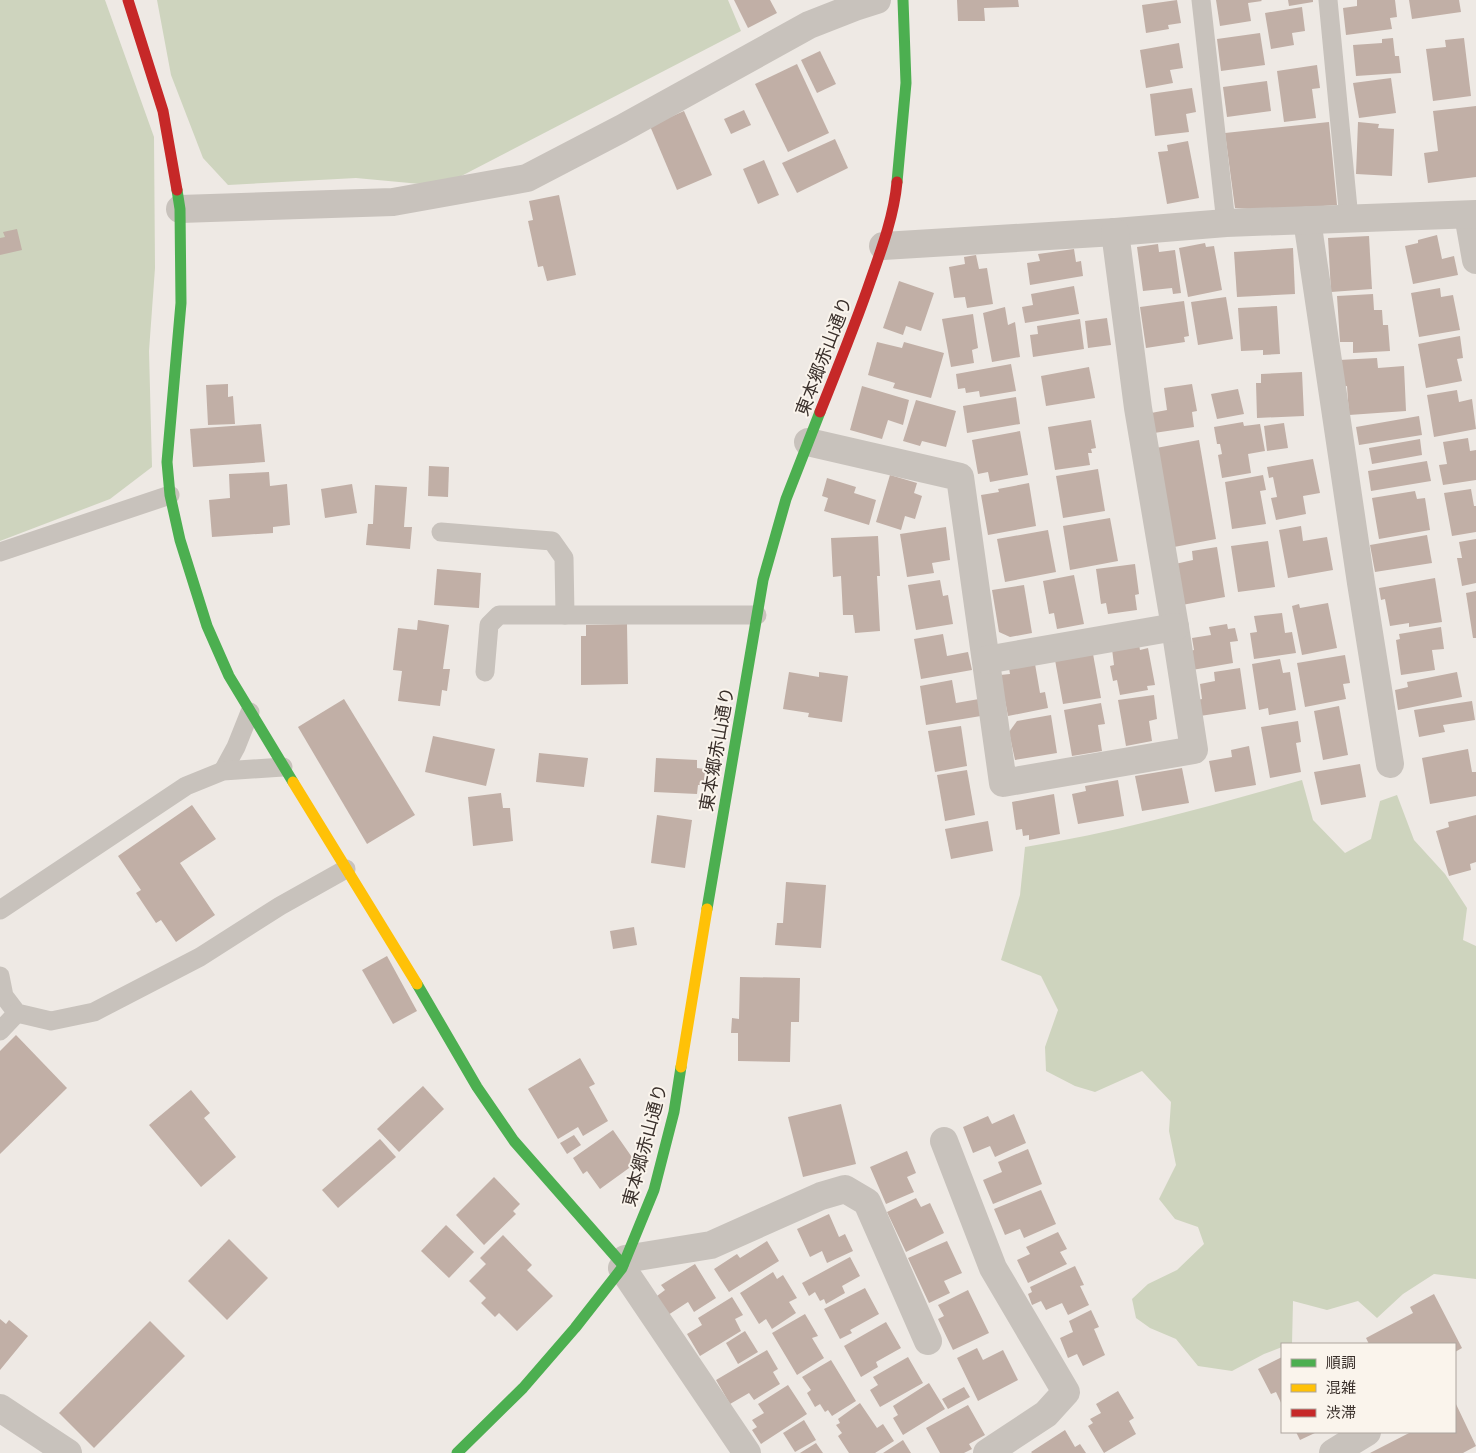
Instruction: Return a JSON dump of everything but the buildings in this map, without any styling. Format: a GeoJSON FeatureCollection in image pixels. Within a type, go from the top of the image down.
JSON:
{"type":"FeatureCollection","features":[{"type":"Feature","properties":{"kind":"street"},"geometry":{"type":"LineString","coordinates":[[128,0],[163,111],[180,209],[181,303],[167,462],[170,495],[180,540],[207,626],[229,676],[250,712],[414,979],[477,1087],[514,1142],[623,1264],[748,1453]]}},
{"type":"Feature","properties":{"kind":"street"},"geometry":{"type":"LineString","coordinates":[[180,209],[393,202],[527,178],[622,129],[808,25],[877,0]]}},
{"type":"Feature","properties":{"kind":"street","name":"東本郷赤山通り"},"geometry":{"type":"LineString","coordinates":[[457,1453],[523,1388],[575,1328],[623,1264],[654,1190],[674,1112],[763,580],[786,499],[856,323],[882,246],[896,196],[906,83],[903,0]]}},
{"type":"Feature","properties":{"kind":"street"},"geometry":{"type":"LineString","coordinates":[[882,246],[1115,232],[1226,223],[1472,215],[1476,260]]}},
{"type":"Feature","properties":{"kind":"street"},"geometry":{"type":"LineString","coordinates":[[1307,220],[1390,764]]}},
{"type":"Feature","properties":{"kind":"street"},"geometry":{"type":"LineString","coordinates":[[808,442],[960,478],[1003,783],[1194,750],[1138,408],[1115,232]]}},
{"type":"Feature","properties":{"kind":"street"},"geometry":{"type":"LineString","coordinates":[[986,660],[1175,626]]}},
{"type":"Feature","properties":{"kind":"street"},"geometry":{"type":"LineString","coordinates":[[944,1141],[993,1268],[1066,1392],[1046,1414],[988,1453]]}},
{"type":"Feature","properties":{"kind":"street"},"geometry":{"type":"LineString","coordinates":[[623,1264],[711,1245],[821,1196],[845,1188],[867,1202],[928,1341]]}},
{"type":"Feature","properties":{"kind":"street"},"geometry":{"type":"LineString","coordinates":[[0,1408],[68,1453]]}},
{"type":"Feature","properties":{"kind":"street"},"geometry":{"type":"LineString","coordinates":[[1333,1453],[1365,1433]]}},
{"type":"Feature","properties":{"kind":"lane"},"geometry":{"type":"LineString","coordinates":[[1201,0],[1226,223]]}},
{"type":"Feature","properties":{"kind":"lane"},"geometry":{"type":"LineString","coordinates":[[1328,0],[1349,219]]}},
{"type":"Feature","properties":{"kind":"lane"},"geometry":{"type":"LineString","coordinates":[[0,552],[170,495]]}},
{"type":"Feature","properties":{"kind":"lane"},"geometry":{"type":"LineString","coordinates":[[441,532],[552,541],[564,558],[565,615]]}},
{"type":"Feature","properties":{"kind":"lane"},"geometry":{"type":"LineString","coordinates":[[484,672],[489,625],[499,615],[757,615]]}},
{"type":"Feature","properties":{"kind":"lane"},"geometry":{"type":"LineString","coordinates":[[223,771],[236,747],[250,712]]}},
{"type":"Feature","properties":{"kind":"lane"},"geometry":{"type":"LineString","coordinates":[[0,910],[186,786],[223,771],[283,768]]}},
{"type":"Feature","properties":{"kind":"lane"},"geometry":{"type":"LineString","coordinates":[[0,976],[4,996],[17,1013],[51,1021],[94,1012],[200,957],[280,906],[346,868]]}},
{"type":"Feature","properties":{"kind":"lane"},"geometry":{"type":"LineString","coordinates":[[0,1031],[17,1013]]}},
{"type":"Feature","properties":{"kind":"green space"},"geometry":{"type":"Polygon","coordinates":[[[0,0],[105,0],[154,137],[155,268],[149,351],[152,467],[110,499],[0,541],[0,0]]]}},
{"type":"Feature","properties":{"kind":"green space"},"geometry":{"type":"Polygon","coordinates":[[[157,0],[728,0],[741,31],[442,186],[356,178],[228,185],[203,158],[171,75],[157,0]]]}},
{"type":"Feature","properties":{"kind":"green space"},"geometry":{"type":"Polygon","coordinates":[[[1302,780],[1313,820],[1345,853],[1371,839],[1380,801],[1397,795],[1414,840],[1445,874],[1467,908],[1463,940],[1476,946],[1476,1279],[1434,1274],[1403,1294],[1377,1318],[1358,1301],[1327,1310],[1293,1301],[1292,1343],[1281,1343],[1281,1347],[1232,1371],[1198,1366],[1176,1339],[1150,1328],[1136,1318],[1132,1299],[1148,1284],[1177,1270],[1204,1244],[1198,1227],[1175,1219],[1159,1199],[1176,1165],[1169,1131],[1171,1102],[1142,1071],[1095,1092],[1075,1086],[1046,1071],[1045,1047],[1058,1010],[1041,976],[1001,960],[1020,895],[1025,847],[1095,834],[1199,809],[1302,780]]]}},
{"type":"Feature","properties":{"kind":"traffic: fast"},"geometry":{"type":"LineString","coordinates":[[897,182],[906,83],[903,0]]}},
{"type":"Feature","properties":{"kind":"traffic: fast"},"geometry":{"type":"LineString","coordinates":[[177,190],[180,209],[181,303],[167,462],[170,495],[180,540],[207,626],[229,676],[293,782]]}},
{"type":"Feature","properties":{"kind":"traffic: fast"},"geometry":{"type":"LineString","coordinates":[[707,909],[763,580],[786,499],[820,412]]}},
{"type":"Feature","properties":{"kind":"traffic: fast"},"geometry":{"type":"LineString","coordinates":[[417,984],[477,1087],[514,1141],[623,1265]]}},
{"type":"Feature","properties":{"kind":"traffic: fast"},"geometry":{"type":"LineString","coordinates":[[457,1453],[523,1388],[575,1328],[622,1268],[654,1190],[674,1112],[681,1067]]}},
{"type":"Feature","properties":{"kind":"traffic: slow"},"geometry":{"type":"LineString","coordinates":[[293,782],[417,984]]}},
{"type":"Feature","properties":{"kind":"traffic: slow"},"geometry":{"type":"LineString","coordinates":[[681,1067],[707,909]]}},
{"type":"Feature","properties":{"kind":"traffic: jam"},"geometry":{"type":"LineString","coordinates":[[128,0],[163,111],[177,190]]}},
{"type":"Feature","properties":{"kind":"traffic: jam"},"geometry":{"type":"LineString","coordinates":[[820,412],[853,329],[879,255],[890,219],[897,182]]}}]}
